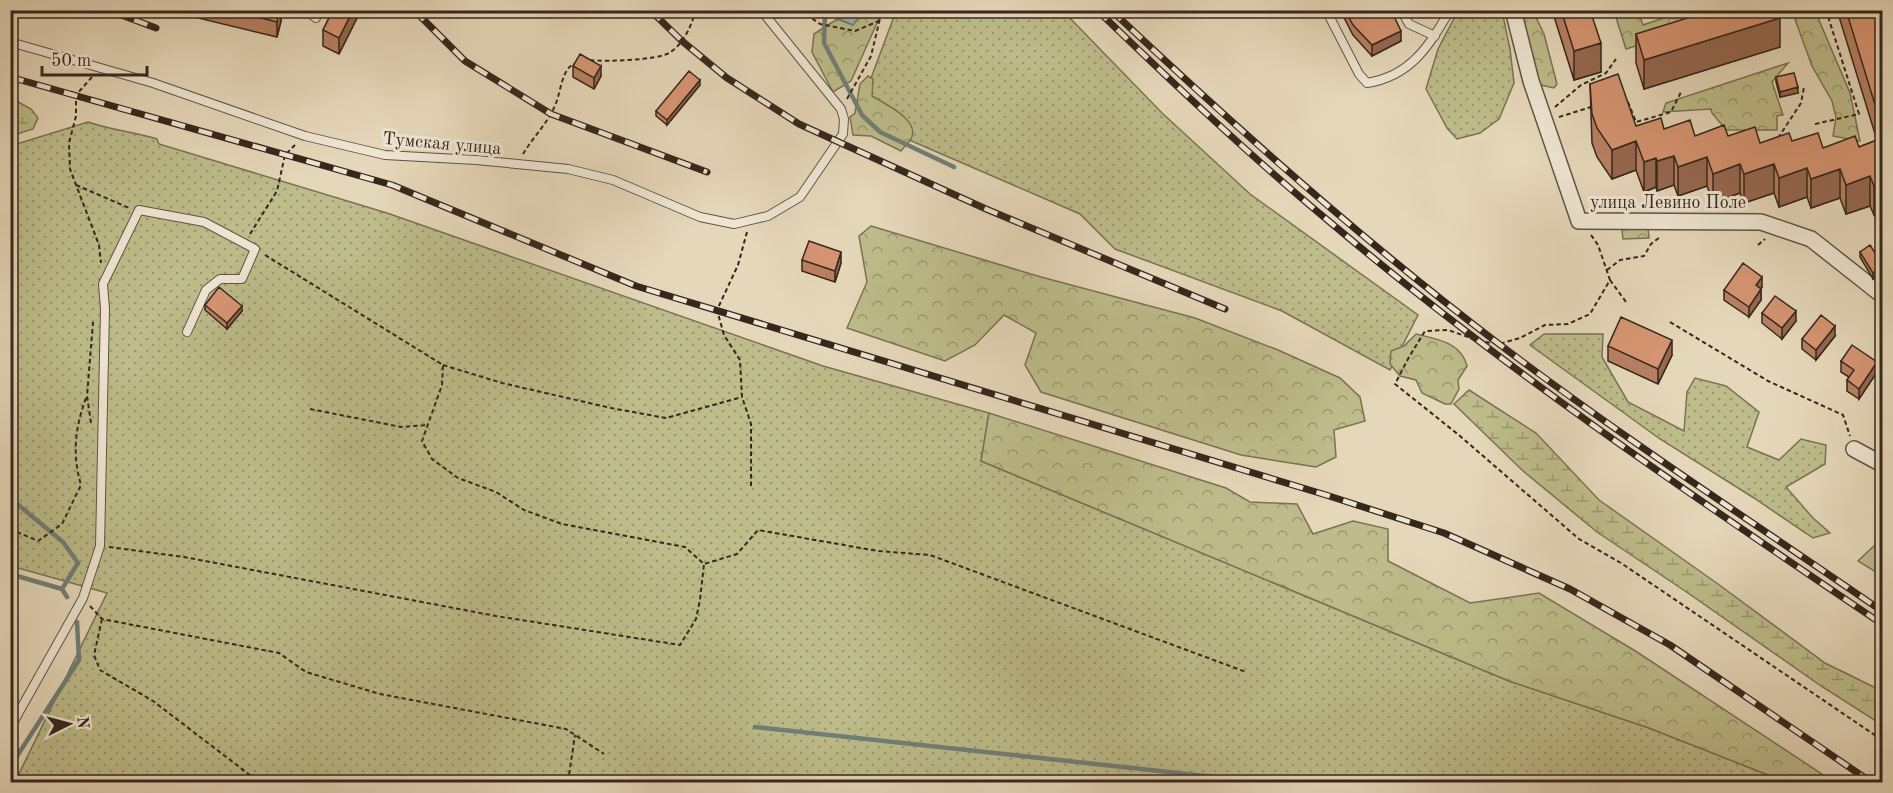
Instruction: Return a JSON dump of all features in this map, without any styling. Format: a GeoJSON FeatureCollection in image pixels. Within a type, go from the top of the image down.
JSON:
{"type":"FeatureCollection","features":[{"type":"Feature","properties":{"kind":"street","name":"улица Левино Поле"},"geometry":{"type":"LineString","coordinates":[[1513,10],[1531,81],[1579,221],[1761,222],[1811,239],[1882,295]]}},
{"type":"Feature","properties":{"kind":"street"},"geometry":{"type":"LineString","coordinates":[[1854,449],[1882,464]]}},
{"type":"Feature","properties":{"kind":"lane"},"geometry":{"type":"LineString","coordinates":[[305,10],[316,18]]}},
{"type":"Feature","properties":{"kind":"lane","name":"Тумская улица"},"geometry":{"type":"LineString","coordinates":[[10,42],[153,83],[305,136],[385,155],[568,169],[613,180],[700,217],[734,224],[768,216],[800,197],[843,134],[844,119],[841,109],[761,10]]}},
{"type":"Feature","properties":{"kind":"lane"},"geometry":{"type":"LineString","coordinates":[[1326,10],[1359,74],[1367,83],[1379,81],[1414,63],[1435,36],[1450,10]]}},
{"type":"Feature","properties":{"kind":"lane"},"geometry":{"type":"LineString","coordinates":[[1401,10],[1409,24],[1435,36]]}},
{"type":"Feature","properties":{"kind":"lane"},"geometry":{"type":"LineString","coordinates":[[10,728],[83,598],[100,546],[105,309],[103,284],[139,210],[204,222],[255,249],[242,279],[220,279],[206,290],[187,332]]}},
{"type":"Feature","properties":{"kind":"path"},"geometry":{"type":"LineString","coordinates":[[587,60],[623,61],[666,54],[682,41],[692,24],[696,10]]}},
{"type":"Feature","properties":{"kind":"path"},"geometry":{"type":"LineString","coordinates":[[800,10],[820,24],[855,31],[879,21]]}},
{"type":"Feature","properties":{"kind":"path"},"geometry":{"type":"LineString","coordinates":[[848,97],[871,56],[882,10]]}},
{"type":"Feature","properties":{"kind":"path"},"geometry":{"type":"LineString","coordinates":[[1815,124],[1859,114],[1826,10]]}},
{"type":"Feature","properties":{"kind":"path"},"geometry":{"type":"LineString","coordinates":[[1544,119],[1581,85],[1606,73],[1616,59]]}},
{"type":"Feature","properties":{"kind":"path"},"geometry":{"type":"LineString","coordinates":[[517,164],[551,114],[567,70],[572,64],[579,62]]}},
{"type":"Feature","properties":{"kind":"path"},"geometry":{"type":"LineString","coordinates":[[99,69],[76,95],[76,116],[69,143],[70,169],[99,245],[103,284]]}},
{"type":"Feature","properties":{"kind":"path"},"geometry":{"type":"LineString","coordinates":[[1774,143],[1801,103],[1804,87]]}},
{"type":"Feature","properties":{"kind":"path"},"geometry":{"type":"LineString","coordinates":[[1629,102],[1636,122],[1671,112],[1681,92]]}},
{"type":"Feature","properties":{"kind":"path"},"geometry":{"type":"LineString","coordinates":[[1544,119],[1597,105]]}},
{"type":"Feature","properties":{"kind":"path"},"geometry":{"type":"LineString","coordinates":[[244,244],[277,191],[285,155],[305,136]]}},
{"type":"Feature","properties":{"kind":"path"},"geometry":{"type":"LineString","coordinates":[[76,185],[126,207],[139,210]]}},
{"type":"Feature","properties":{"kind":"path"},"geometry":{"type":"LineString","coordinates":[[750,220],[738,265],[717,310],[724,334],[740,360],[742,397],[751,424],[751,488]]}},
{"type":"Feature","properties":{"kind":"path"},"geometry":{"type":"LineString","coordinates":[[1579,221],[1598,245],[1610,280],[1626,302]]}},
{"type":"Feature","properties":{"kind":"path"},"geometry":{"type":"LineString","coordinates":[[1607,270],[1620,260],[1644,256],[1651,244],[1674,222]]}},
{"type":"Feature","properties":{"kind":"path"},"geometry":{"type":"LineString","coordinates":[[255,249],[443,365],[502,383],[666,418],[742,397]]}},
{"type":"Feature","properties":{"kind":"path"},"geometry":{"type":"LineString","coordinates":[[1610,280],[1590,314],[1568,324],[1545,325],[1520,338],[1499,344],[1479,341],[1448,330],[1425,331],[1395,384],[1460,436],[1579,538],[1621,563],[1882,740]]}},
{"type":"Feature","properties":{"kind":"path"},"geometry":{"type":"LineString","coordinates":[[1670,322],[1768,381],[1843,416],[1854,449]]}},
{"type":"Feature","properties":{"kind":"path"},"geometry":{"type":"LineString","coordinates":[[443,365],[442,385],[422,441],[432,459],[458,478],[496,492],[524,510],[562,524],[685,547],[704,564]]}},
{"type":"Feature","properties":{"kind":"path"},"geometry":{"type":"LineString","coordinates":[[10,529],[38,541],[62,524],[81,485],[75,464],[77,428],[95,375]]}},
{"type":"Feature","properties":{"kind":"path"},"geometry":{"type":"LineString","coordinates":[[310,409],[401,427],[428,424]]}},
{"type":"Feature","properties":{"kind":"path"},"geometry":{"type":"LineString","coordinates":[[704,564],[737,554],[758,530],[878,551],[930,555],[1246,672]]}},
{"type":"Feature","properties":{"kind":"path"},"geometry":{"type":"LineString","coordinates":[[100,546],[184,557],[496,616],[680,645],[696,619],[704,564]]}},
{"type":"Feature","properties":{"kind":"path"},"geometry":{"type":"LineString","coordinates":[[83,598],[102,619],[279,653],[306,672],[380,694],[566,729],[604,754]]}},
{"type":"Feature","properties":{"kind":"path"},"geometry":{"type":"LineString","coordinates":[[102,619],[94,656],[100,670],[153,701],[260,783]]}},
{"type":"Feature","properties":{"kind":"path"},"geometry":{"type":"LineString","coordinates":[[568,783],[575,735]]}},
{"type":"Feature","properties":{"kind":"green space"},"geometry":{"type":"Polygon","coordinates":[[[863,11],[882,12],[851,81],[833,92],[812,52],[814,34],[837,19],[853,25],[863,11]]]}},
{"type":"Feature","properties":{"kind":"green space"},"geometry":{"type":"Polygon","coordinates":[[[896,11],[1063,11],[1162,113],[1250,194],[1418,315],[1390,370],[1282,311],[1115,249],[1080,214],[870,123],[864,97],[896,11]]]}},
{"type":"Feature","properties":{"kind":"green space"},"geometry":{"type":"Polygon","coordinates":[[[1458,11],[1502,11],[1514,83],[1499,119],[1480,133],[1457,139],[1447,128],[1426,89],[1438,49],[1458,11]]]}},
{"type":"Feature","properties":{"kind":"green space"},"geometry":{"type":"Polygon","coordinates":[[[1517,11],[1533,11],[1544,34],[1557,84],[1554,88],[1541,85],[1535,75],[1517,11]]]}},
{"type":"Feature","properties":{"kind":"green space"},"geometry":{"type":"Polygon","coordinates":[[[1614,11],[1638,11],[1643,25],[1684,11],[1743,11],[1626,49],[1614,11]]]}},
{"type":"Feature","properties":{"kind":"green space"},"geometry":{"type":"Polygon","coordinates":[[[1792,11],[1820,11],[1816,13],[1850,93],[1860,141],[1833,136],[1836,117],[1832,101],[1812,66],[1792,11]]]}},
{"type":"Feature","properties":{"kind":"green space"},"geometry":{"type":"Polygon","coordinates":[[[1788,63],[1772,82],[1783,115],[1777,116],[1777,130],[1726,130],[1711,109],[1663,112],[1666,103],[1788,63]]]}},
{"type":"Feature","properties":{"kind":"green space"},"geometry":{"type":"Polygon","coordinates":[[[868,76],[873,79],[872,96],[900,113],[911,125],[913,132],[911,139],[901,151],[871,136],[853,135],[850,117],[855,113],[860,84],[868,76]]]}},
{"type":"Feature","properties":{"kind":"green space"},"geometry":{"type":"Polygon","coordinates":[[[11,98],[31,109],[38,118],[33,129],[11,136],[11,98]]]}},
{"type":"Feature","properties":{"kind":"green space"},"geometry":{"type":"Polygon","coordinates":[[[88,122],[157,139],[159,144],[387,213],[823,366],[989,413],[981,461],[1509,681],[1649,728],[1786,782],[15,782],[107,593],[11,566],[10,146],[88,122]]]}},
{"type":"Feature","properties":{"kind":"green space"},"geometry":{"type":"Polygon","coordinates":[[[871,226],[1041,277],[1195,318],[1278,350],[1340,378],[1360,397],[1365,421],[1334,430],[1336,457],[1316,467],[1241,455],[1041,392],[1025,365],[1036,333],[1004,315],[975,345],[945,361],[847,328],[867,282],[859,236],[871,226]]]}},
{"type":"Feature","properties":{"kind":"green space"},"geometry":{"type":"Polygon","coordinates":[[[1648,228],[1649,238],[1623,239],[1622,230],[1648,228]]]}},
{"type":"Feature","properties":{"kind":"green space"},"geometry":{"type":"Polygon","coordinates":[[[1416,334],[1447,343],[1464,358],[1467,366],[1458,380],[1459,389],[1451,404],[1445,404],[1422,393],[1416,380],[1400,376],[1390,364],[1391,351],[1404,346],[1416,334]]]}},
{"type":"Feature","properties":{"kind":"green space"},"geometry":{"type":"Polygon","coordinates":[[[1544,334],[1603,334],[1602,357],[1628,402],[1684,431],[1687,392],[1695,378],[1726,386],[1759,412],[1747,447],[1779,460],[1801,439],[1826,445],[1825,464],[1786,487],[1813,518],[1830,533],[1813,538],[1660,439],[1530,345],[1544,334]]]}},
{"type":"Feature","properties":{"kind":"green space"},"geometry":{"type":"Polygon","coordinates":[[[1469,390],[1536,433],[1599,500],[1825,663],[1882,691],[1882,725],[1821,686],[1597,532],[1522,470],[1454,404],[1469,390]]]}},
{"type":"Feature","properties":{"kind":"green space"},"geometry":{"type":"Polygon","coordinates":[[[989,413],[1226,488],[1250,502],[1297,504],[1313,534],[1353,521],[1388,529],[1388,561],[1470,603],[1539,593],[1637,652],[1834,782],[1786,782],[1649,728],[1509,681],[981,461],[989,413]]]}},
{"type":"Feature","properties":{"kind":"green space"},"geometry":{"type":"Polygon","coordinates":[[[1882,540],[1882,576],[1858,561],[1882,540]]]}},
{"type":"Feature","properties":{"kind":"water"},"geometry":{"type":"Polygon","coordinates":[[[821,11],[863,11],[853,25],[821,11]]]}},
{"type":"Feature","properties":{"kind":"building"},"geometry":{"type":"Polygon","coordinates":[[[230,10],[279,10],[277,22],[230,10]]]}},
{"type":"Feature","properties":{"kind":"building"},"geometry":{"type":"Polygon","coordinates":[[[333,10],[353,10],[339,38],[323,30],[333,10]]]}},
{"type":"Feature","properties":{"kind":"building"},"geometry":{"type":"Polygon","coordinates":[[[1345,10],[1391,10],[1401,31],[1372,45],[1353,25],[1345,10]]]}},
{"type":"Feature","properties":{"kind":"building"},"geometry":{"type":"Polygon","coordinates":[[[1561,10],[1590,10],[1601,43],[1574,51],[1561,10]]]}},
{"type":"Feature","properties":{"kind":"building"},"geometry":{"type":"Polygon","coordinates":[[[1713,10],[1777,10],[1780,18],[1644,60],[1636,34],[1713,10]]]}},
{"type":"Feature","properties":{"kind":"building"},"geometry":{"type":"Polygon","coordinates":[[[1846,10],[1876,10],[1882,32],[1882,105],[1876,108],[1846,10]]]}},
{"type":"Feature","properties":{"kind":"building"},"geometry":{"type":"Polygon","coordinates":[[[580,54],[601,66],[594,78],[573,66],[580,54]]]}},
{"type":"Feature","properties":{"kind":"building"},"geometry":{"type":"Polygon","coordinates":[[[689,71],[700,80],[667,120],[656,111],[689,71]]]}},
{"type":"Feature","properties":{"kind":"building"},"geometry":{"type":"Polygon","coordinates":[[[1794,73],[1798,87],[1780,92],[1776,77],[1794,73]]]}},
{"type":"Feature","properties":{"kind":"building"},"geometry":{"type":"Polygon","coordinates":[[[1618,74],[1636,126],[1661,118],[1664,129],[1690,120],[1695,136],[1724,125],[1728,136],[1755,127],[1760,143],[1789,133],[1792,141],[1818,133],[1823,148],[1855,136],[1859,147],[1882,138],[1882,183],[1874,186],[1870,176],[1846,185],[1840,169],[1811,179],[1807,168],[1779,178],[1774,164],[1744,174],[1740,164],[1713,174],[1707,157],[1678,167],[1674,156],[1644,162],[1636,141],[1612,150],[1597,128],[1592,114],[1590,84],[1618,74]]]}},
{"type":"Feature","properties":{"kind":"building"},"geometry":{"type":"Polygon","coordinates":[[[809,241],[841,252],[835,271],[802,260],[809,241]]]}},
{"type":"Feature","properties":{"kind":"building"},"geometry":{"type":"Polygon","coordinates":[[[1870,245],[1882,264],[1882,268],[1873,273],[1860,252],[1870,245]]]}},
{"type":"Feature","properties":{"kind":"building"},"geometry":{"type":"Polygon","coordinates":[[[1743,263],[1762,277],[1756,285],[1761,289],[1749,307],[1724,290],[1743,263]]]}},
{"type":"Feature","properties":{"kind":"building"},"geometry":{"type":"Polygon","coordinates":[[[219,287],[242,306],[227,323],[205,305],[219,287]]]}},
{"type":"Feature","properties":{"kind":"building"},"geometry":{"type":"Polygon","coordinates":[[[1775,296],[1796,311],[1782,328],[1762,313],[1775,296]]]}},
{"type":"Feature","properties":{"kind":"building"},"geometry":{"type":"Polygon","coordinates":[[[1821,315],[1835,326],[1816,350],[1802,339],[1821,315]]]}},
{"type":"Feature","properties":{"kind":"building"},"geometry":{"type":"Polygon","coordinates":[[[1621,317],[1672,340],[1658,369],[1608,346],[1621,317]]]}},
{"type":"Feature","properties":{"kind":"building"},"geometry":{"type":"Polygon","coordinates":[[[1852,345],[1877,362],[1859,389],[1847,380],[1854,370],[1841,361],[1852,345]]]}},
{"type":"Feature","properties":{"kind":"waterway"},"geometry":{"type":"LineString","coordinates":[[825,13],[824,43],[862,115],[880,132],[954,167]]}},
{"type":"Feature","properties":{"kind":"waterway"},"geometry":{"type":"LineString","coordinates":[[10,498],[63,542],[78,563],[62,589]]}},
{"type":"Feature","properties":{"kind":"waterway"},"geometry":{"type":"LineString","coordinates":[[10,574],[62,589],[67,597]]}},
{"type":"Feature","properties":{"kind":"waterway"},"geometry":{"type":"LineString","coordinates":[[10,767],[79,660],[77,622]]}},
{"type":"Feature","properties":{"kind":"waterway"},"geometry":{"type":"LineString","coordinates":[[755,727],[1261,782]]}},
{"type":"Feature","properties":{"kind":"railway"},"geometry":{"type":"LineString","coordinates":[[108,10],[156,28]]}},
{"type":"Feature","properties":{"kind":"railway"},"geometry":{"type":"LineString","coordinates":[[414,10],[465,61],[551,114],[707,172]]}},
{"type":"Feature","properties":{"kind":"railway"},"geometry":{"type":"LineString","coordinates":[[650,10],[682,41],[727,78],[799,124],[986,209],[1225,309]]}},
{"type":"Feature","properties":{"kind":"railway"},"geometry":{"type":"LineString","coordinates":[[1097,10],[1271,172],[1464,330],[1601,431],[1882,624]]}},
{"type":"Feature","properties":{"kind":"railway"},"geometry":{"type":"LineString","coordinates":[[1111,10],[1300,182],[1448,305],[1593,413],[1882,611]]}},
{"type":"Feature","properties":{"kind":"railway"},"geometry":{"type":"LineString","coordinates":[[10,77],[392,185],[636,286],[1326,495],[1444,533],[1570,589],[1670,645],[1871,782]]}}]}
